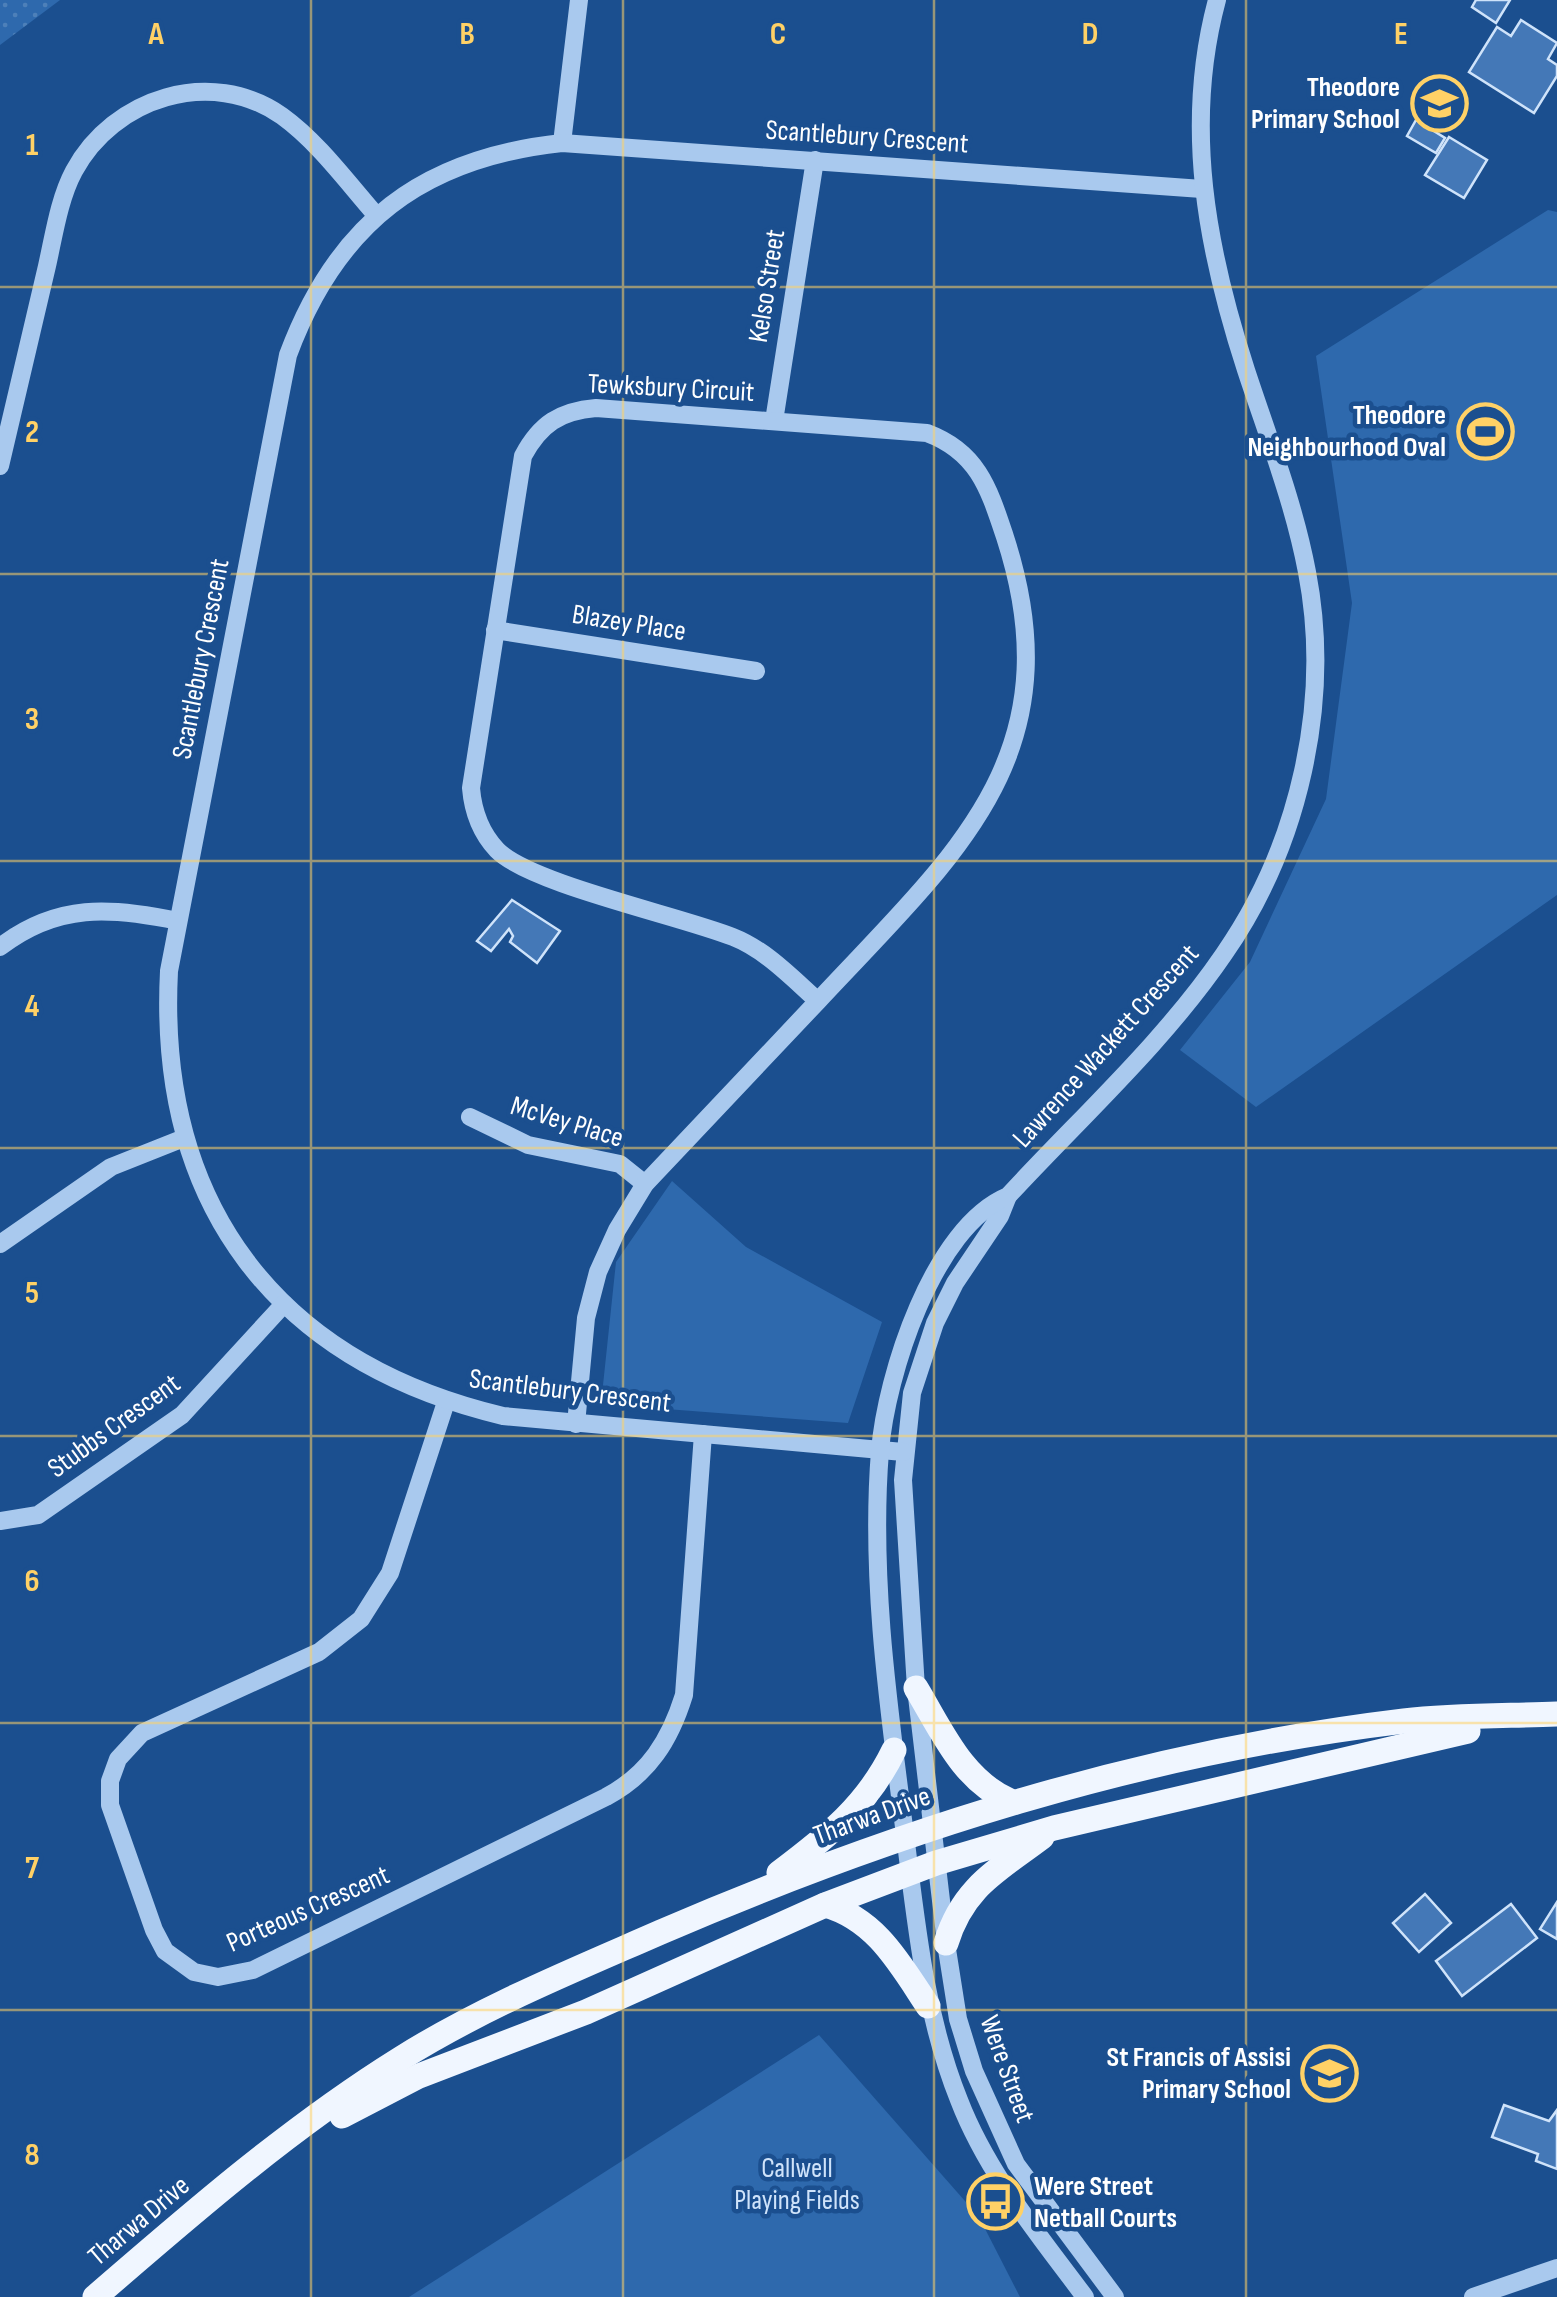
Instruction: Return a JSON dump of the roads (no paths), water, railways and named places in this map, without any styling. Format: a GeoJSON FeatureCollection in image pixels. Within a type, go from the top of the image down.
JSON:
{"type":"FeatureCollection","features":[{"type":"Feature","properties":{"kind":"main road"},"geometry":{"type":"LineString","coordinates":[[916,1688],[968,1772],[987,1790],[1010,1800]]}},
{"type":"Feature","properties":{"kind":"main road","name":"Tharwa Drive"},"geometry":{"type":"LineString","coordinates":[[95,2297],[270,2154],[400,2058],[491,2006],[755,1891],[1010,1800],[1140,1767],[1407,1721],[1557,1714]]}},
{"type":"Feature","properties":{"kind":"main road","name":"Tharwa Drive"},"geometry":{"type":"LineString","coordinates":[[270,2154],[419,2076],[586,2012],[825,1904],[909,1872],[1054,1828],[1414,1741],[1557,1714]]}},
{"type":"Feature","properties":{"kind":"main road"},"geometry":{"type":"LineString","coordinates":[[755,1891],[847,1822],[880,1782],[894,1750]]}},
{"type":"Feature","properties":{"kind":"main road"},"geometry":{"type":"LineString","coordinates":[[946,1943],[956,1911],[970,1893],[1054,1828]]}},
{"type":"Feature","properties":{"kind":"main road"},"geometry":{"type":"LineString","coordinates":[[825,1904],[850,1911],[866,1923],[928,2006]]}},
{"type":"Feature","properties":{"kind":"street"},"geometry":{"type":"LineString","coordinates":[[562,142],[579,0]]}},
{"type":"Feature","properties":{"kind":"street","name":"Lawrence Wackett Crescent"},"geometry":{"type":"LineString","coordinates":[[909,1872],[879,1579],[880,1450],[896,1368],[927,1291],[980,1213],[1008,1196],[1182,1008],[1223,956],[1272,868],[1306,756],[1315,674],[1308,574],[1292,508],[1218,286],[1202,189],[1200,119],[1217,0]]}},
{"type":"Feature","properties":{"kind":"street"},"geometry":{"type":"LineString","coordinates":[[0,466],[67,185],[94,140],[120,117],[184,92],[236,96],[268,108],[310,140],[376,216]]}},
{"type":"Feature","properties":{"kind":"street","name":"Scantlebury Crescent"},"geometry":{"type":"LineString","coordinates":[[903,1452],[576,1424],[504,1416],[446,1402],[359,1363],[284,1304],[224,1227],[184,1138],[171,1084],[166,1028],[178,921],[288,355],[304,310],[328,269],[376,216],[417,185],[462,162],[511,148],[562,142],[1202,189]]}},
{"type":"Feature","properties":{"kind":"street","name":"Kelso Street"},"geometry":{"type":"LineString","coordinates":[[774,421],[814,160]]}},
{"type":"Feature","properties":{"kind":"street","name":"Tewksbury Circuit"},"geometry":{"type":"LineString","coordinates":[[576,1424],[586,1318],[598,1272],[646,1184],[818,1001],[942,867],[988,804],[1015,739],[1022,704],[1026,627],[1018,576],[990,490],[970,458],[950,442],[927,434],[596,408],[572,410],[551,419],[534,436],[523,456],[471,788],[480,828],[496,849],[530,870],[736,938],[768,957],[818,1001]]}},
{"type":"Feature","properties":{"kind":"street","name":"Blazey Place"},"geometry":{"type":"LineString","coordinates":[[495,630],[756,670]]}},
{"type":"Feature","properties":{"kind":"street"},"geometry":{"type":"LineString","coordinates":[[0,947],[40,921],[74,910],[126,911],[178,921]]}},
{"type":"Feature","properties":{"kind":"street","name":"McVey Place"},"geometry":{"type":"LineString","coordinates":[[470,1117],[528,1145],[620,1164],[646,1184]]}},
{"type":"Feature","properties":{"kind":"street"},"geometry":{"type":"LineString","coordinates":[[0,1244],[111,1167],[184,1138]]}},
{"type":"Feature","properties":{"kind":"street","name":"Lawrence Wackett Crescent"},"geometry":{"type":"LineString","coordinates":[[930,1826],[916,1688],[903,1452],[912,1393],[935,1323],[955,1283],[1000,1216],[1008,1196]]}},
{"type":"Feature","properties":{"kind":"street","name":"Stubbs Crescent"},"geometry":{"type":"LineString","coordinates":[[0,1520],[38,1515],[182,1415],[284,1304]]}},
{"type":"Feature","properties":{"kind":"street","name":"Porteous Crescent"},"geometry":{"type":"LineString","coordinates":[[446,1402],[390,1572],[361,1618],[318,1652],[142,1733],[118,1759],[110,1781],[110,1805],[154,1930],[166,1950],[194,1972],[218,1977],[253,1970],[606,1797],[646,1768],[674,1726],[684,1695],[703,1434]]}},
{"type":"Feature","properties":{"kind":"street","name":"Were Street"},"geometry":{"type":"LineString","coordinates":[[930,1826],[958,2019],[996,2125],[1016,2164],[1116,2297]]}},
{"type":"Feature","properties":{"kind":"street","name":"Were Street"},"geometry":{"type":"LineString","coordinates":[[909,1872],[928,2006],[959,2102],[981,2147],[1085,2297]]}},
{"type":"Feature","properties":{"kind":"street"},"geometry":{"type":"LineString","coordinates":[[1474,2297],[1557,2268]]}},
{"type":"Feature","properties":{"kind":"place","name":"Theodore Primary School"},"geometry":{"type":"Point","coordinates":[1439,103]}},
{"type":"Feature","properties":{"kind":"place","name":"Theodore Neighbourhood Oval"},"geometry":{"type":"Point","coordinates":[1485,431]}},
{"type":"Feature","properties":{"kind":"place","name":"St Francis of Assisi Primary School"},"geometry":{"type":"Point","coordinates":[1330,2073]}},
{"type":"Feature","properties":{"kind":"place","name":"Were Street Netball Courts"},"geometry":{"type":"Point","coordinates":[995,2202]}},
{"type":"Feature","properties":{"kind":"park label","name":"Callwell Playing Fields"},"geometry":{"type":"Point","coordinates":[797,2184]}}]}
